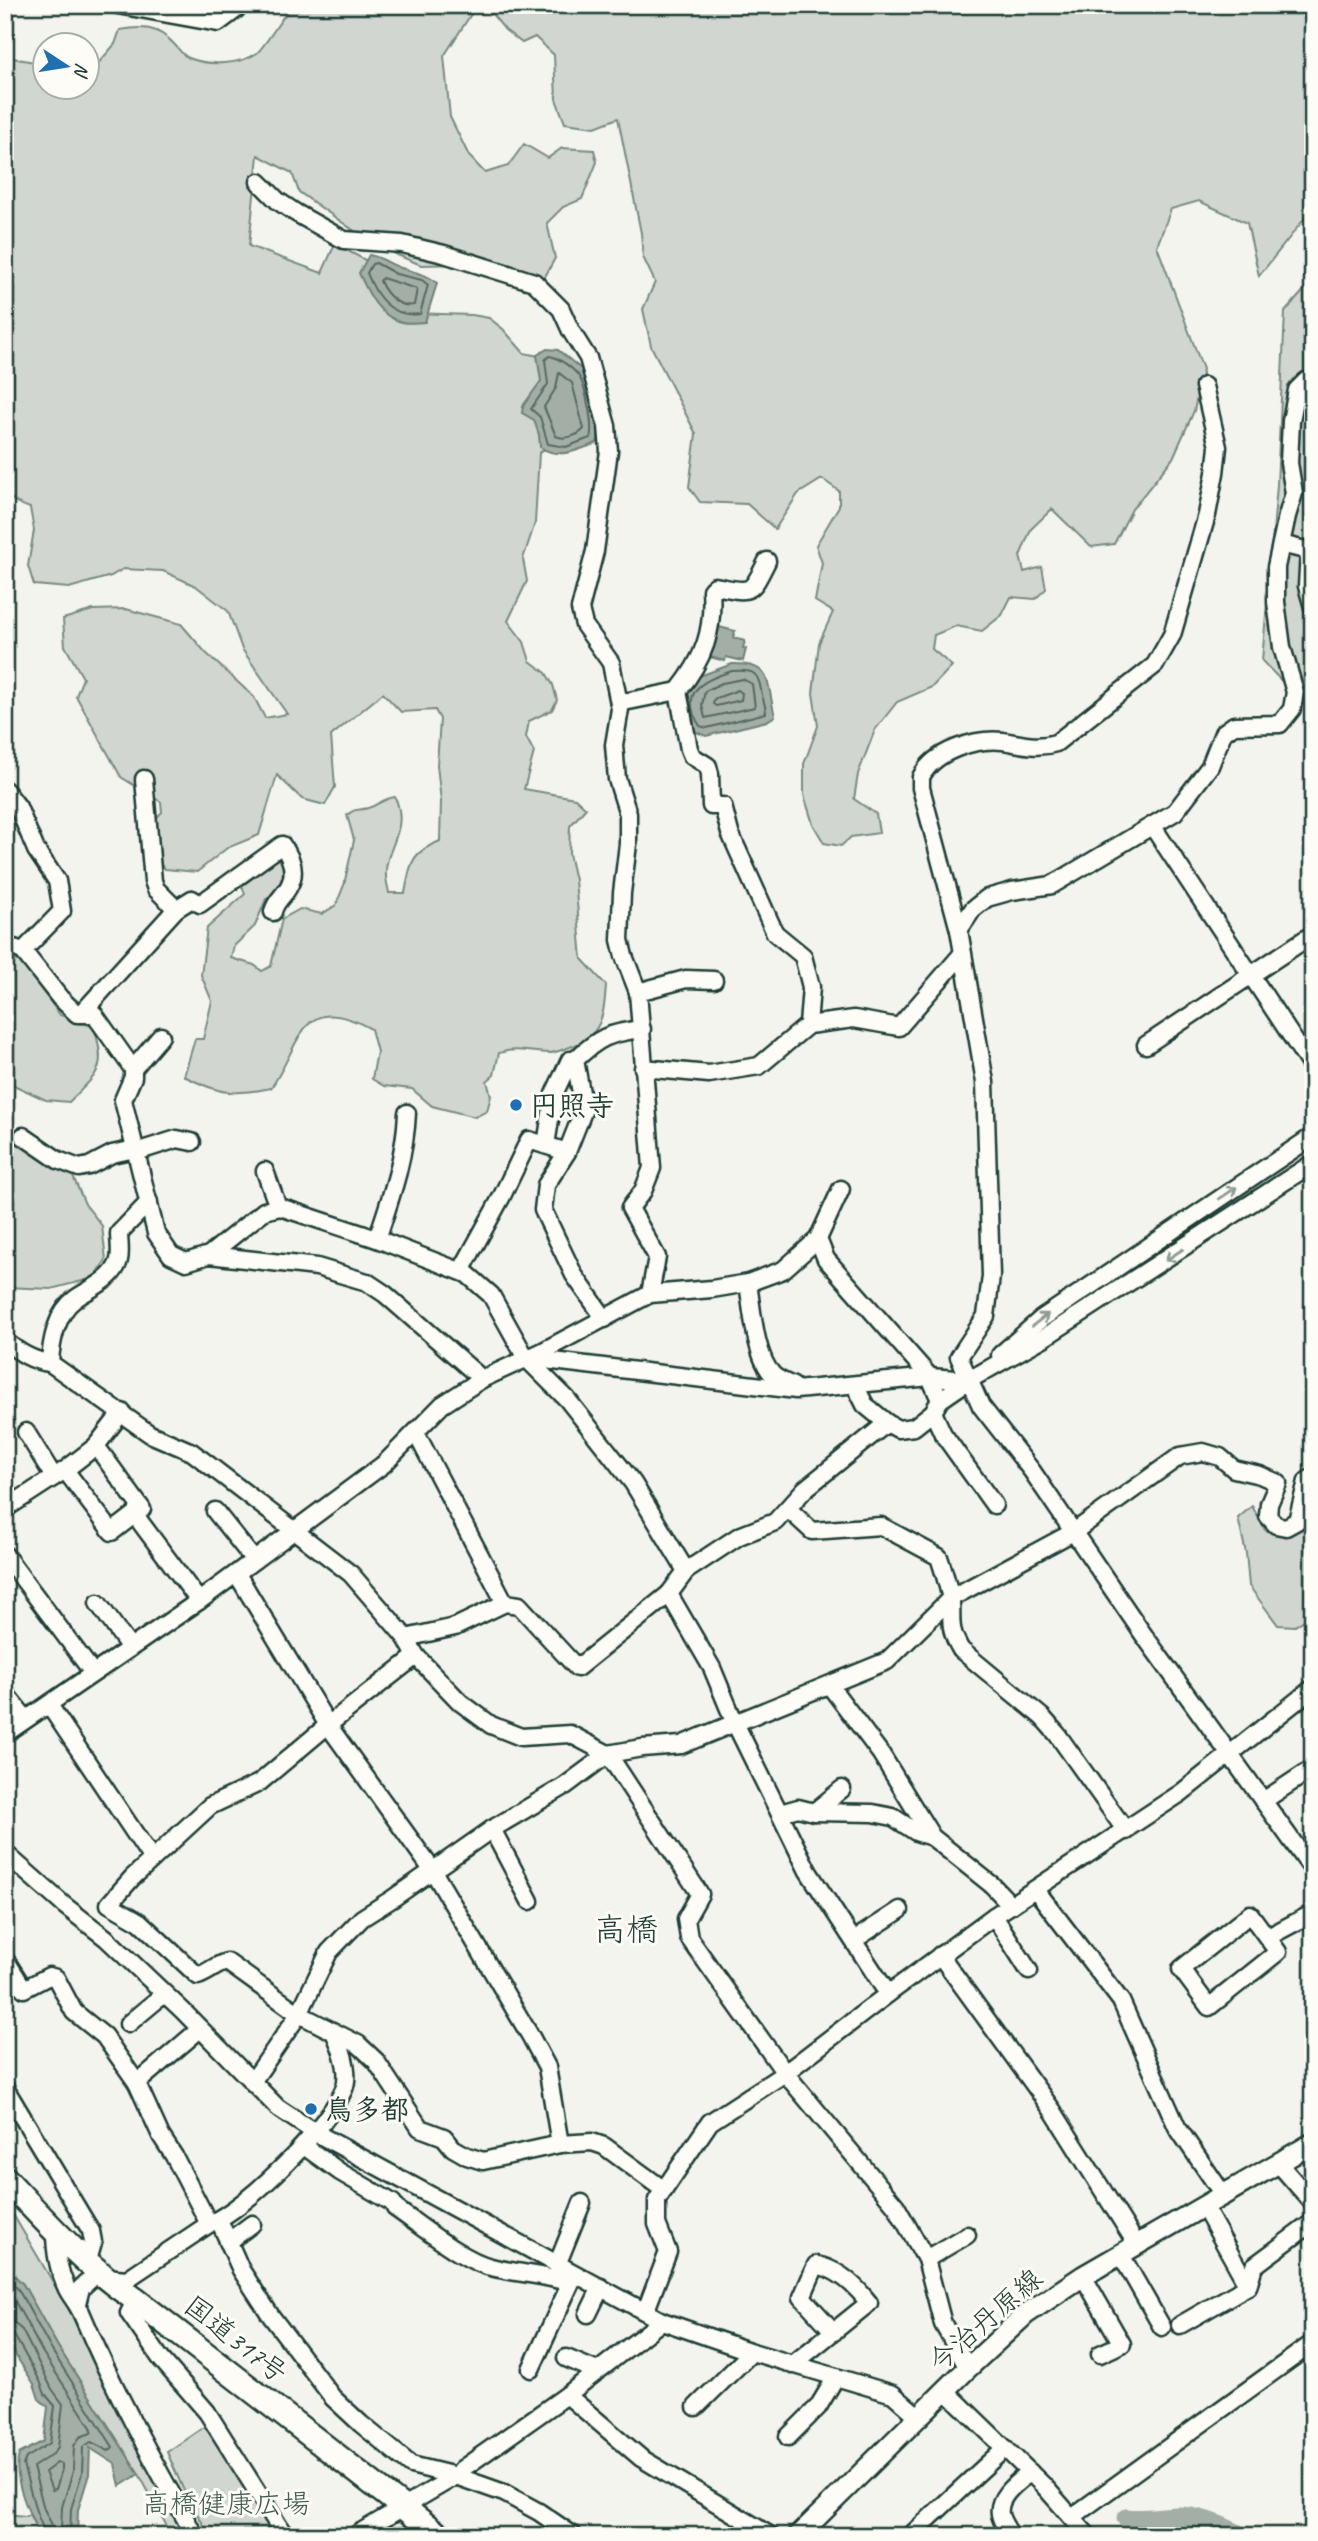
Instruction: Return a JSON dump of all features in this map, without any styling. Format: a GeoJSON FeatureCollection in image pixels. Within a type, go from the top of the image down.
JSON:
{"type":"FeatureCollection","features":[{"type":"Feature","properties":{"kind":"highway","name":"国道317号"},"geometry":{"type":"LineString","coordinates":[[5,2178],[95,2270],[440,2536]]}},
{"type":"Feature","properties":{"kind":"main road","name":"今治丹原線"},"geometry":{"type":"LineString","coordinates":[[798,2536],[1026,2314],[1083,2276],[1313,2143]]}},
{"type":"Feature","properties":{"kind":"street"},"geometry":{"type":"LineString","coordinates":[[118,5],[218,23],[242,6]]}},
{"type":"Feature","properties":{"kind":"street"},"geometry":{"type":"LineString","coordinates":[[259,182],[296,213],[344,240],[413,247],[534,282],[561,309],[571,331],[589,358],[607,426],[608,472],[595,551],[580,610],[584,625],[611,663],[619,703],[615,756],[617,779],[628,814],[620,940],[638,992],[652,1168],[643,1191],[630,1208],[657,1257],[650,1294]]}},
{"type":"Feature","properties":{"kind":"street"},"geometry":{"type":"LineString","coordinates":[[959,930],[973,909],[987,898],[1052,885],[1153,827],[1175,812],[1193,790],[1210,766],[1223,733],[1234,725],[1280,724],[1292,709],[1295,692],[1282,647],[1276,602],[1276,567],[1294,493],[1289,463],[1290,421],[1297,390],[1306,381],[1313,380]]}},
{"type":"Feature","properties":{"kind":"street"},"geometry":{"type":"LineString","coordinates":[[1204,386],[1218,447],[1208,516],[1172,635],[1155,665],[1056,743],[1043,747],[1000,741],[960,747],[936,761],[921,777],[921,788],[959,930],[985,1082],[991,1276],[986,1316],[959,1357],[981,1406],[1075,1531],[1143,1634],[1313,1870]]}},
{"type":"Feature","properties":{"kind":"street"},"geometry":{"type":"LineString","coordinates":[[1281,544],[1311,545],[1307,586],[1313,607]]}},
{"type":"Feature","properties":{"kind":"street"},"geometry":{"type":"LineString","coordinates":[[619,703],[678,691],[694,671],[709,636],[713,614],[711,590],[715,586],[744,592],[753,587],[767,561]]}},
{"type":"Feature","properties":{"kind":"street"},"geometry":{"type":"LineString","coordinates":[[678,691],[692,756],[708,766],[711,806],[723,806],[730,833],[775,933],[803,956],[811,987],[808,1025]]}},
{"type":"Feature","properties":{"kind":"street"},"geometry":{"type":"LineString","coordinates":[[144,779],[153,881],[156,889],[176,909]]}},
{"type":"Feature","properties":{"kind":"street"},"geometry":{"type":"LineString","coordinates":[[5,790],[18,807],[36,850],[57,881],[62,911],[23,951]]}},
{"type":"Feature","properties":{"kind":"street"},"geometry":{"type":"LineString","coordinates":[[1153,827],[1313,1069]]}},
{"type":"Feature","properties":{"kind":"street"},"geometry":{"type":"LineString","coordinates":[[81,1014],[176,909],[192,899],[200,904],[282,845],[292,857],[293,872],[289,887],[274,905],[273,912]]}},
{"type":"Feature","properties":{"kind":"street"},"geometry":{"type":"LineString","coordinates":[[1146,1045],[1313,934]]}},
{"type":"Feature","properties":{"kind":"street"},"geometry":{"type":"LineString","coordinates":[[5,945],[23,951],[60,998],[77,1014],[94,1014],[133,1069],[133,1077],[123,1100],[156,1233],[171,1255],[186,1262],[209,1255],[264,1211],[278,1208],[377,1239],[461,1271],[491,1295],[526,1358],[567,1399],[633,1483],[685,1571]]}},
{"type":"Feature","properties":{"kind":"street"},"geometry":{"type":"LineString","coordinates":[[643,1068],[709,1074],[759,1066],[808,1025],[854,1019],[900,1027],[962,954]]}},
{"type":"Feature","properties":{"kind":"street"},"geometry":{"type":"LineString","coordinates":[[638,992],[686,979],[713,980]]}},
{"type":"Feature","properties":{"kind":"street"},"geometry":{"type":"LineString","coordinates":[[545,1144],[554,1094],[570,1060],[575,1060],[611,1033],[642,1029]]}},
{"type":"Feature","properties":{"kind":"street"},"geometry":{"type":"LineString","coordinates":[[133,1069],[161,1036]]}},
{"type":"Feature","properties":{"kind":"street"},"geometry":{"type":"LineString","coordinates":[[575,1060],[583,1109],[567,1152],[546,1185],[543,1210],[574,1275],[604,1319]]}},
{"type":"Feature","properties":{"kind":"street"},"geometry":{"type":"LineString","coordinates":[[377,1239],[401,1165],[406,1143],[407,1113]]}},
{"type":"Feature","properties":{"kind":"street"},"geometry":{"type":"LineString","coordinates":[[23,1136],[58,1160],[79,1168],[112,1154],[136,1151],[177,1139],[192,1142]]}},
{"type":"Feature","properties":{"kind":"street"},"geometry":{"type":"LineString","coordinates":[[855,1385],[864,1405],[887,1423],[898,1429],[914,1427],[1041,1319],[1313,1136]]}},
{"type":"Feature","properties":{"kind":"street"},"geometry":{"type":"LineString","coordinates":[[461,1271],[501,1198],[524,1145],[529,1140],[567,1152]]}},
{"type":"Feature","properties":{"kind":"street"},"geometry":{"type":"LineString","coordinates":[[526,1358],[799,1390],[930,1377],[969,1380],[1068,1322],[1313,1163]]}},
{"type":"Feature","properties":{"kind":"street"},"geometry":{"type":"LineString","coordinates":[[265,1171],[278,1208]]}},
{"type":"Feature","properties":{"kind":"street"},"geometry":{"type":"LineString","coordinates":[[5,1734],[237,1574],[384,1464],[442,1405],[482,1379],[650,1294],[748,1283],[783,1270],[818,1238],[841,1189]]}},
{"type":"Feature","properties":{"kind":"street"},"geometry":{"type":"LineString","coordinates":[[50,1363],[60,1317],[74,1300],[93,1290],[110,1275],[118,1261],[119,1233],[149,1202]]}},
{"type":"Feature","properties":{"kind":"street"},"geometry":{"type":"LineString","coordinates":[[818,1238],[826,1259],[930,1377],[943,1434],[994,1505]]}},
{"type":"Feature","properties":{"kind":"street"},"geometry":{"type":"LineString","coordinates":[[209,1255],[317,1267],[367,1282],[385,1294],[482,1379]]}},
{"type":"Feature","properties":{"kind":"street"},"geometry":{"type":"LineString","coordinates":[[748,1283],[759,1347],[765,1362],[774,1376],[799,1390]]}},
{"type":"Feature","properties":{"kind":"street"},"geometry":{"type":"LineString","coordinates":[[5,1341],[18,1352],[38,1362],[50,1363],[150,1434],[192,1452],[351,1574],[406,1638],[416,1656],[460,1702],[491,1725],[521,1737],[570,1734],[608,1754],[701,1894],[686,1919],[689,1938],[785,2073],[895,2206],[926,2259],[943,2325],[968,2368]]}},
{"type":"Feature","properties":{"kind":"street"},"geometry":{"type":"LineString","coordinates":[[5,1509],[96,1446],[122,1412]]}},
{"type":"Feature","properties":{"kind":"street"},"geometry":{"type":"LineString","coordinates":[[406,1638],[454,1627],[505,1602],[519,1605],[577,1668],[669,1594],[685,1571],[738,1536],[775,1522],[805,1489],[887,1423]]}},
{"type":"Feature","properties":{"kind":"street"},"geometry":{"type":"LineString","coordinates":[[26,1432],[112,1532],[142,1509],[96,1446]]}},
{"type":"Feature","properties":{"kind":"street"},"geometry":{"type":"LineString","coordinates":[[416,1433],[505,1602]]}},
{"type":"Feature","properties":{"kind":"street"},"geometry":{"type":"LineString","coordinates":[[252,2082],[299,2014],[329,1952],[362,1918],[492,1829],[565,1786],[608,1754],[681,1745],[734,1721],[830,1686],[887,1661],[951,1598],[1075,1531],[1180,1456],[1203,1452],[1220,1457],[1234,1469],[1278,1483],[1269,1504],[1268,1516],[1276,1525],[1286,1527],[1297,1521],[1307,1481],[1313,1477]]}},
{"type":"Feature","properties":{"kind":"street"},"geometry":{"type":"LineString","coordinates":[[788,1508],[812,1531],[881,1526],[939,1557],[951,1598],[953,1637],[961,1650],[1042,1717],[1126,1831]]}},
{"type":"Feature","properties":{"kind":"street"},"geometry":{"type":"LineString","coordinates":[[215,1511],[254,1560]]}},
{"type":"Feature","properties":{"kind":"street"},"geometry":{"type":"LineString","coordinates":[[135,1515],[199,1601]]}},
{"type":"Feature","properties":{"kind":"street"},"geometry":{"type":"LineString","coordinates":[[5,1555],[93,1673]]}},
{"type":"Feature","properties":{"kind":"street"},"geometry":{"type":"LineString","coordinates":[[237,1574],[328,1725],[433,1871],[547,2067],[560,2144]]}},
{"type":"Feature","properties":{"kind":"street"},"geometry":{"type":"LineString","coordinates":[[669,1594],[712,1668],[734,1721],[808,1871],[888,1994]]}},
{"type":"Feature","properties":{"kind":"street"},"geometry":{"type":"LineString","coordinates":[[99,1603],[130,1648]]}},
{"type":"Feature","properties":{"kind":"street"},"geometry":{"type":"LineString","coordinates":[[95,1931],[109,1904],[132,1878],[209,1806],[259,1783],[416,1656]]}},
{"type":"Feature","properties":{"kind":"street"},"geometry":{"type":"LineString","coordinates":[[830,1686],[881,1754],[932,1837],[992,1885],[1011,1905]]}},
{"type":"Feature","properties":{"kind":"street"},"geometry":{"type":"LineString","coordinates":[[646,2310],[668,2252],[657,2224],[657,2200],[710,2122],[785,2073],[994,1916],[1181,1793],[1313,1688]]}},
{"type":"Feature","properties":{"kind":"street"},"geometry":{"type":"LineString","coordinates":[[5,1693],[26,1719]]}},
{"type":"Feature","properties":{"kind":"street"},"geometry":{"type":"LineString","coordinates":[[49,1705],[152,1859]]}},
{"type":"Feature","properties":{"kind":"street"},"geometry":{"type":"LineString","coordinates":[[1264,1801],[1313,1768]]}},
{"type":"Feature","properties":{"kind":"street"},"geometry":{"type":"LineString","coordinates":[[814,1812],[842,1789]]}},
{"type":"Feature","properties":{"kind":"street"},"geometry":{"type":"LineString","coordinates":[[780,1813],[798,1808],[814,1812],[873,1813],[893,1817],[916,1832],[932,1837]]}},
{"type":"Feature","properties":{"kind":"street"},"geometry":{"type":"LineString","coordinates":[[492,1829],[530,1900]]}},
{"type":"Feature","properties":{"kind":"street"},"geometry":{"type":"LineString","coordinates":[[5,1853],[106,1938],[278,2108],[316,2133],[557,2265],[573,2279]]}},
{"type":"Feature","properties":{"kind":"street"},"geometry":{"type":"LineString","coordinates":[[1036,1890],[1121,2001],[1177,2127],[1224,2196]]}},
{"type":"Feature","properties":{"kind":"street"},"geometry":{"type":"LineString","coordinates":[[109,1904],[140,1922],[198,1976],[212,1971],[220,1963],[227,1962],[299,2014],[358,2044],[376,2061],[420,2128],[444,2137],[453,2148],[467,2156],[482,2161],[560,2144],[592,2142],[604,2146],[664,2190]]}},
{"type":"Feature","properties":{"kind":"street"},"geometry":{"type":"LineString","coordinates":[[854,1940],[900,1910]]}},
{"type":"Feature","properties":{"kind":"street"},"geometry":{"type":"LineString","coordinates":[[1268,1937],[1313,1913]]}},
{"type":"Feature","properties":{"kind":"street"},"geometry":{"type":"LineString","coordinates":[[1250,1914],[1268,1937],[1278,1952],[1209,2007],[1181,1969],[1250,1914]]}},
{"type":"Feature","properties":{"kind":"street"},"geometry":{"type":"LineString","coordinates":[[994,1916],[1029,1971]]}},
{"type":"Feature","properties":{"kind":"street"},"geometry":{"type":"LineString","coordinates":[[940,1955],[1054,2111],[1129,2250],[1163,2327]]}},
{"type":"Feature","properties":{"kind":"street"},"geometry":{"type":"LineString","coordinates":[[5,1959],[24,1989],[49,1976],[55,1978],[74,2012],[104,2036],[137,2082],[161,2136],[228,2242],[241,2270],[271,2316],[333,2398],[411,2465],[456,2476],[504,2493],[539,2512],[574,2536]]}},
{"type":"Feature","properties":{"kind":"street"},"geometry":{"type":"LineString","coordinates":[[128,2024],[164,1994]]}},
{"type":"Feature","properties":{"kind":"street"},"geometry":{"type":"LineString","coordinates":[[137,2082],[200,2029]]}},
{"type":"Feature","properties":{"kind":"street"},"geometry":{"type":"LineString","coordinates":[[95,2270],[127,2279],[260,2188],[304,2146],[316,2133],[344,2088],[346,2080],[342,2049],[334,2032]]}},
{"type":"Feature","properties":{"kind":"street"},"geometry":{"type":"LineString","coordinates":[[5,2088],[91,2231],[94,2276],[81,2288],[77,2304]]}},
{"type":"Feature","properties":{"kind":"street"},"geometry":{"type":"LineString","coordinates":[[304,2146],[340,2172],[393,2203],[395,2208],[464,2257],[490,2267],[573,2279],[601,2287],[662,2320],[792,2365],[893,2394],[919,2417]]}},
{"type":"Feature","properties":{"kind":"street"},"geometry":{"type":"LineString","coordinates":[[1279,2164],[1313,2203]]}},
{"type":"Feature","properties":{"kind":"street"},"geometry":{"type":"LineString","coordinates":[[557,2265],[582,2203]]}},
{"type":"Feature","properties":{"kind":"street"},"geometry":{"type":"LineString","coordinates":[[1204,2207],[1248,2286]]}},
{"type":"Feature","properties":{"kind":"street"},"geometry":{"type":"LineString","coordinates":[[1180,2325],[1248,2286],[1254,2266],[1313,2221]]}},
{"type":"Feature","properties":{"kind":"street"},"geometry":{"type":"LineString","coordinates":[[228,2242],[252,2224]]}},
{"type":"Feature","properties":{"kind":"street"},"geometry":{"type":"LineString","coordinates":[[55,2232],[55,2255],[68,2290],[151,2457],[195,2536]]}},
{"type":"Feature","properties":{"kind":"street"},"geometry":{"type":"LineString","coordinates":[[926,2259],[967,2235]]}},
{"type":"Feature","properties":{"kind":"street"},"geometry":{"type":"LineString","coordinates":[[526,2272],[527,2249]]}},
{"type":"Feature","properties":{"kind":"street"},"geometry":{"type":"LineString","coordinates":[[1083,2276],[1122,2344],[1100,2354]]}},
{"type":"Feature","properties":{"kind":"street"},"geometry":{"type":"LineString","coordinates":[[531,2368],[573,2279]]}},
{"type":"Feature","properties":{"kind":"street"},"geometry":{"type":"LineString","coordinates":[[588,2314],[601,2287]]}},
{"type":"Feature","properties":{"kind":"street"},"geometry":{"type":"LineString","coordinates":[[136,2300],[129,2313],[161,2359],[207,2412],[285,2536]]}},
{"type":"Feature","properties":{"kind":"street"},"geometry":{"type":"LineString","coordinates":[[354,2536],[456,2476],[567,2395],[662,2320]]}},
{"type":"Feature","properties":{"kind":"street"},"geometry":{"type":"LineString","coordinates":[[792,2365],[834,2332]]}},
{"type":"Feature","properties":{"kind":"street"},"geometry":{"type":"LineString","coordinates":[[1072,2517],[1313,2343]]}},
{"type":"Feature","properties":{"kind":"street"},"geometry":{"type":"LineString","coordinates":[[696,2407],[752,2352]]}},
{"type":"Feature","properties":{"kind":"street"},"geometry":{"type":"LineString","coordinates":[[566,2358],[597,2371]]}},
{"type":"Feature","properties":{"kind":"street"},"geometry":{"type":"LineString","coordinates":[[788,2437],[818,2407],[836,2377]]}},
{"type":"Feature","properties":{"kind":"street"},"geometry":{"type":"LineString","coordinates":[[945,2390],[1030,2472],[1088,2536]]}},
{"type":"Feature","properties":{"kind":"street"},"geometry":{"type":"LineString","coordinates":[[567,2395],[641,2458],[771,2536]]}},
{"type":"Feature","properties":{"kind":"street"},"geometry":{"type":"LineString","coordinates":[[910,2536],[1005,2448]]}},
{"type":"Feature","properties":{"kind":"street"},"geometry":{"type":"LineString","coordinates":[[1011,2536],[1000,2516],[1000,2507],[1011,2487],[1030,2472]]}},
{"type":"Feature","properties":{"kind":"green space"},"geometry":{"type":"Polygon","coordinates":[[[292,5],[1313,5],[1313,208],[1259,276],[1247,223],[1199,201],[1171,209],[1157,246],[1203,369],[1194,411],[1173,458],[1132,509],[1114,544],[1091,547],[1052,509],[1031,529],[1020,556],[1024,572],[1042,567],[1046,589],[1035,599],[1011,597],[1002,615],[982,631],[956,626],[934,635],[932,649],[952,666],[932,687],[897,702],[875,730],[858,774],[854,799],[876,814],[879,833],[851,837],[841,846],[824,843],[813,824],[804,795],[804,764],[818,726],[813,693],[819,643],[833,612],[815,601],[822,563],[816,545],[839,506],[839,491],[822,479],[798,494],[775,529],[747,504],[700,502],[689,487],[696,434],[651,346],[643,309],[655,282],[643,257],[641,233],[618,118],[595,127],[565,123],[556,99],[554,55],[535,37],[522,43],[505,30],[488,9],[475,8],[444,56],[450,117],[469,156],[485,173],[508,166],[524,144],[548,158],[562,148],[594,150],[597,162],[582,199],[563,207],[547,223],[555,258],[541,284],[511,285],[466,264],[421,265],[376,246],[299,192],[292,173],[258,155],[249,246],[322,273],[335,244],[369,262],[411,313],[489,318],[503,329],[524,353],[549,358],[548,447],[539,453],[535,523],[523,559],[527,581],[508,621],[524,642],[530,661],[546,673],[557,700],[552,710],[529,721],[526,737],[534,752],[524,789],[575,798],[586,808],[570,826],[569,854],[575,880],[582,959],[606,985],[605,996],[599,1023],[589,1037],[581,1042],[552,1053],[518,1050],[499,1053],[494,1075],[487,1081],[491,1096],[487,1111],[475,1117],[432,1106],[412,1089],[384,1086],[372,1079],[377,1052],[371,1029],[348,1018],[330,1015],[316,1019],[306,1027],[271,1088],[226,1092],[184,1076],[195,1039],[203,1039],[212,1001],[201,975],[207,928],[245,894],[238,877],[281,848],[289,858],[283,887],[266,899],[255,926],[234,946],[231,958],[254,965],[262,971],[271,966],[282,919],[300,909],[322,914],[336,905],[344,885],[354,840],[347,815],[395,797],[400,820],[386,866],[386,878],[389,893],[405,893],[417,855],[440,841],[441,802],[437,765],[440,719],[435,710],[401,712],[383,693],[331,736],[335,787],[325,805],[302,799],[277,775],[259,835],[227,848],[197,872],[165,869],[155,859],[152,823],[162,812],[161,802],[121,777],[76,696],[83,678],[65,646],[63,619],[93,610],[126,609],[181,624],[206,653],[254,697],[265,718],[287,714],[242,649],[228,611],[196,586],[163,571],[123,569],[111,576],[69,588],[34,585],[28,566],[34,530],[30,508],[12,499],[5,489],[5,46],[13,58],[32,62],[32,102],[102,102],[102,59],[115,44],[120,30],[135,28],[155,31],[168,38],[189,58],[205,62],[242,60],[257,53],[292,5]]]}},
{"type":"Feature","properties":{"kind":"green space"},"geometry":{"type":"Polygon","coordinates":[[[1313,280],[1313,713],[1262,661],[1277,485],[1285,312],[1313,280]]]}},
{"type":"Feature","properties":{"kind":"green space"},"geometry":{"type":"Polygon","coordinates":[[[5,960],[20,961],[60,1015],[94,1027],[100,1053],[98,1069],[69,1102],[46,1100],[5,1081],[5,960]]]}},
{"type":"Feature","properties":{"kind":"green space"},"geometry":{"type":"Polygon","coordinates":[[[5,1131],[27,1142],[71,1172],[85,1204],[102,1226],[106,1260],[94,1278],[51,1289],[5,1287],[5,1131]]]}},
{"type":"Feature","properties":{"kind":"green space"},"geometry":{"type":"Polygon","coordinates":[[[1313,1490],[1313,1614],[1295,1626],[1278,1625],[1249,1586],[1246,1553],[1238,1518],[1252,1506],[1265,1530],[1276,1534],[1293,1532],[1313,1490]]]}},
{"type":"Feature","properties":{"kind":"green space"},"geometry":{"type":"Polygon","coordinates":[[[5,2201],[66,2304],[147,2466],[188,2536],[171,2534],[139,2474],[57,2345],[23,2284],[5,2266],[5,2201]]]}},
{"type":"Feature","properties":{"kind":"green space","name":"高橋健康広場"},"geometry":{"type":"Polygon","coordinates":[[[210,2423],[281,2536],[210,2536],[184,2491],[167,2452],[210,2423]]]}},
{"type":"Feature","properties":{"kind":"green space"},"geometry":{"type":"Polygon","coordinates":[[[5,2514],[29,2514],[40,2536],[5,2536],[5,2514]]]}},
{"type":"Feature","properties":{"kind":"water"},"geometry":{"type":"Polygon","coordinates":[[[369,255],[424,275],[437,283],[425,322],[408,323],[394,319],[375,303],[359,273],[369,255]]]}},
{"type":"Feature","properties":{"kind":"water"},"geometry":{"type":"Polygon","coordinates":[[[547,349],[558,350],[586,373],[600,429],[597,443],[561,453],[540,447],[534,420],[522,413],[523,406],[541,381],[537,355],[547,349]]]}},
{"type":"Feature","properties":{"kind":"water"},"geometry":{"type":"Polygon","coordinates":[[[715,626],[735,631],[733,638],[745,641],[743,661],[726,657],[725,661],[706,656],[715,626]]]}},
{"type":"Feature","properties":{"kind":"water"},"geometry":{"type":"Polygon","coordinates":[[[732,664],[755,667],[762,671],[769,685],[775,716],[767,721],[706,736],[694,731],[686,704],[694,678],[732,664]]]}},
{"type":"Feature","properties":{"kind":"water"},"geometry":{"type":"Polygon","coordinates":[[[5,2266],[23,2284],[57,2345],[139,2474],[120,2486],[115,2464],[90,2448],[89,2474],[78,2510],[77,2536],[40,2536],[20,2485],[17,2464],[19,2454],[44,2441],[48,2407],[39,2399],[34,2384],[16,2356],[5,2331],[5,2266]]]}},
{"type":"Feature","properties":{"kind":"waterway"},"geometry":{"type":"LineString","coordinates":[[1126,2518],[1177,2516],[1202,2519],[1242,2536]]}},
{"type":"Feature","properties":{"kind":"place","name":"円照寺"},"geometry":{"type":"Point","coordinates":[516,1105]}},
{"type":"Feature","properties":{"kind":"place","name":"鳥多都"},"geometry":{"type":"Point","coordinates":[311,2109]}},
{"type":"Feature","properties":{"kind":"district","name":"高橋"},"geometry":{"type":"Point","coordinates":[626,1929]}}]}
